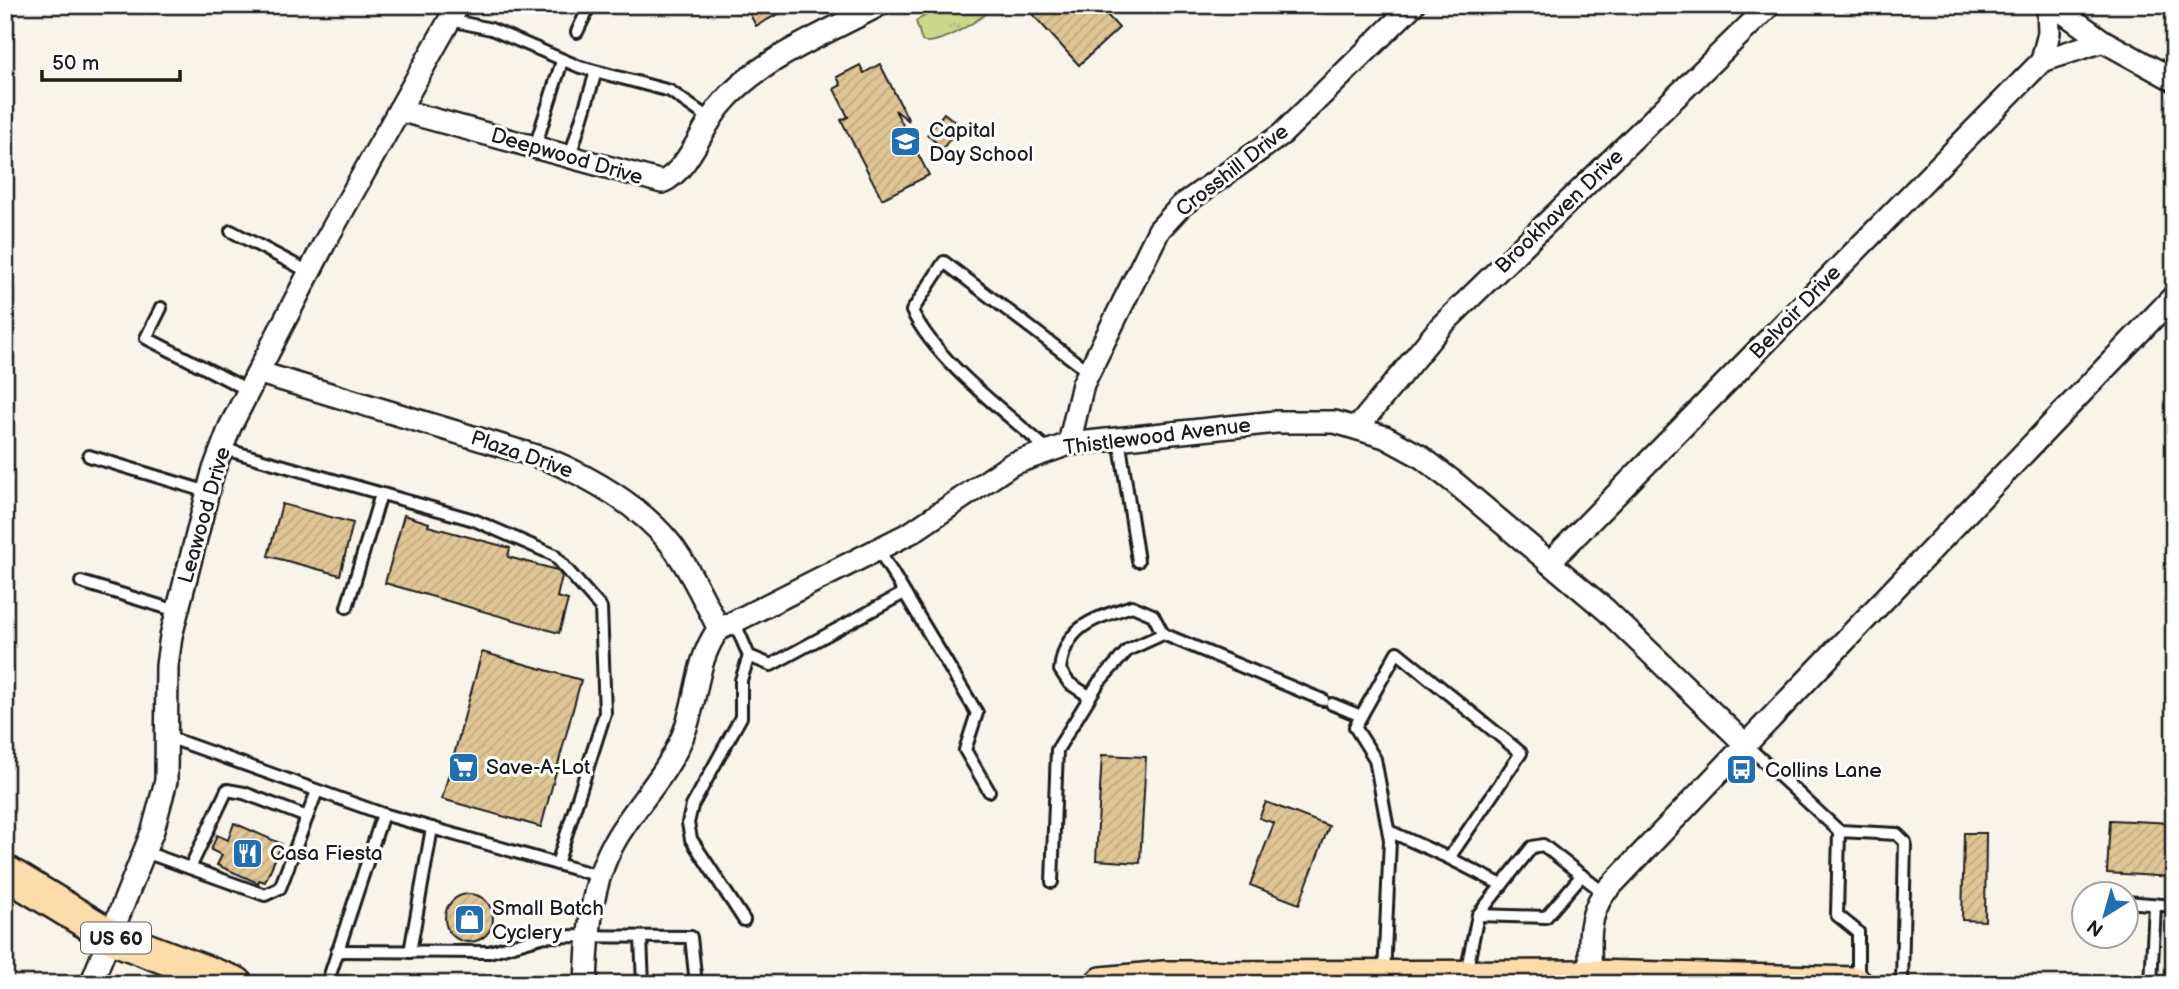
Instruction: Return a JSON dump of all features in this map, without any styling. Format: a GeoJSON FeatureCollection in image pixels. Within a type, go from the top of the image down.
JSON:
{"type":"FeatureCollection","features":[{"type":"Feature","properties":{"kind":"main road","name":"US 60"},"geometry":{"type":"LineString","coordinates":[[5,872],[113,937],[236,984]]}},
{"type":"Feature","properties":{"kind":"main road"},"geometry":{"type":"LineString","coordinates":[[1102,984],[1164,978],[1465,977],[1591,977],[1857,984]]}},
{"type":"Feature","properties":{"kind":"street","name":"Deepwood Drive"},"geometry":{"type":"LineString","coordinates":[[399,110],[662,182],[674,177],[683,166],[710,118],[723,102],[756,74],[879,5]]}},
{"type":"Feature","properties":{"kind":"street","name":"Crosshill Drive"},"geometry":{"type":"LineString","coordinates":[[1059,447],[1089,372],[1153,241],[1181,206],[1252,158],[1282,134],[1413,5]]}},
{"type":"Feature","properties":{"kind":"street","name":"Brookhaven Drive"},"geometry":{"type":"LineString","coordinates":[[1358,427],[1441,326],[1770,5]]}},
{"type":"Feature","properties":{"kind":"street"},"geometry":{"type":"LineString","coordinates":[[2050,5],[2103,41],[2174,80]]}},
{"type":"Feature","properties":{"kind":"street"},"geometry":{"type":"LineString","coordinates":[[2042,61],[2049,33],[2050,5]]}},
{"type":"Feature","properties":{"kind":"street","name":"Leawood Drive"},"geometry":{"type":"LineString","coordinates":[[92,984],[145,852],[166,781],[167,666],[177,611],[220,448],[309,272],[454,13]]}},
{"type":"Feature","properties":{"kind":"street","name":"Belvoir Drive"},"geometry":{"type":"LineString","coordinates":[[1549,563],[2042,61],[2103,41]]}},
{"type":"Feature","properties":{"kind":"street"},"geometry":{"type":"LineString","coordinates":[[1591,977],[1590,922],[1594,907],[1604,893],[2174,296]]}},
{"type":"Feature","properties":{"kind":"street","name":"Plaza Drive"},"geometry":{"type":"LineString","coordinates":[[255,382],[549,460],[576,471],[634,510],[670,543],[726,625]]}},
{"type":"Feature","properties":{"kind":"street","name":"Thistlewood Avenue"},"geometry":{"type":"LineString","coordinates":[[726,625],[912,532],[1012,464],[1059,447],[1276,422],[1335,422],[1385,437],[1420,456],[1644,645],[1745,744]]}},
{"type":"Feature","properties":{"kind":"street"},"geometry":{"type":"LineString","coordinates":[[586,984],[588,938],[599,876],[617,836],[681,741],[690,719],[702,659],[726,625]]}},
{"type":"Feature","properties":{"kind":"lane"},"geometry":{"type":"LineString","coordinates":[[577,32],[590,5]]}},
{"type":"Feature","properties":{"kind":"lane"},"geometry":{"type":"LineString","coordinates":[[454,13],[562,61],[670,91],[710,118]]}},
{"type":"Feature","properties":{"kind":"lane"},"geometry":{"type":"LineString","coordinates":[[535,147],[562,61]]}},
{"type":"Feature","properties":{"kind":"lane"},"geometry":{"type":"LineString","coordinates":[[570,156],[596,72]]}},
{"type":"Feature","properties":{"kind":"lane"},"geometry":{"type":"LineString","coordinates":[[231,231],[309,272]]}},
{"type":"Feature","properties":{"kind":"lane"},"geometry":{"type":"LineString","coordinates":[[1059,447],[942,354],[922,331],[912,311],[944,262],[1089,372]]}},
{"type":"Feature","properties":{"kind":"lane"},"geometry":{"type":"LineString","coordinates":[[161,308],[146,338],[255,382]]}},
{"type":"Feature","properties":{"kind":"lane"},"geometry":{"type":"LineString","coordinates":[[1119,438],[1138,561]]}},
{"type":"Feature","properties":{"kind":"lane"},"geometry":{"type":"LineString","coordinates":[[220,448],[474,520],[554,555],[601,608],[605,713],[558,864]]}},
{"type":"Feature","properties":{"kind":"lane"},"geometry":{"type":"LineString","coordinates":[[89,456],[208,492]]}},
{"type":"Feature","properties":{"kind":"lane"},"geometry":{"type":"LineString","coordinates":[[347,607],[381,494]]}},
{"type":"Feature","properties":{"kind":"lane"},"geometry":{"type":"LineString","coordinates":[[878,549],[977,713],[965,750],[989,791]]}},
{"type":"Feature","properties":{"kind":"lane"},"geometry":{"type":"LineString","coordinates":[[81,582],[177,611]]}},
{"type":"Feature","properties":{"kind":"lane"},"geometry":{"type":"LineString","coordinates":[[726,625],[749,656],[771,665],[904,593]]}},
{"type":"Feature","properties":{"kind":"lane"},"geometry":{"type":"LineString","coordinates":[[1089,696],[1069,683],[1060,670],[1062,649],[1087,622],[1132,606],[1153,615],[1163,634],[1361,716]]}},
{"type":"Feature","properties":{"kind":"lane"},"geometry":{"type":"LineString","coordinates":[[1052,882],[1057,750],[1089,696],[1128,650],[1163,634]]}},
{"type":"Feature","properties":{"kind":"lane"},"geometry":{"type":"LineString","coordinates":[[1384,978],[1389,831],[1375,759],[1355,727],[1397,652],[1521,753],[1449,858]]}},
{"type":"Feature","properties":{"kind":"lane"},"geometry":{"type":"LineString","coordinates":[[744,920],[691,839],[688,823],[692,806],[741,717],[741,680],[749,656]]}},
{"type":"Feature","properties":{"kind":"lane"},"geometry":{"type":"LineString","coordinates":[[168,737],[383,814],[599,876]]}},
{"type":"Feature","properties":{"kind":"lane"},"geometry":{"type":"LineString","coordinates":[[1745,744],[1839,831],[1897,834],[1905,842],[1902,984]]}},
{"type":"Feature","properties":{"kind":"lane"},"geometry":{"type":"LineString","coordinates":[[190,868],[227,790],[244,793],[307,817]]}},
{"type":"Feature","properties":{"kind":"lane"},"geometry":{"type":"LineString","coordinates":[[145,852],[265,895],[280,888],[317,791]]}},
{"type":"Feature","properties":{"kind":"lane"},"geometry":{"type":"LineString","coordinates":[[327,984],[383,814]]}},
{"type":"Feature","properties":{"kind":"lane"},"geometry":{"type":"LineString","coordinates":[[410,951],[432,828]]}},
{"type":"Feature","properties":{"kind":"lane"},"geometry":{"type":"LineString","coordinates":[[1389,831],[1502,885]]}},
{"type":"Feature","properties":{"kind":"lane"},"geometry":{"type":"LineString","coordinates":[[1839,831],[1837,915],[1858,932],[1857,984]]}},
{"type":"Feature","properties":{"kind":"lane"},"geometry":{"type":"LineString","coordinates":[[1465,977],[1478,915],[1532,847],[1543,845],[1604,893]]}},
{"type":"Feature","properties":{"kind":"lane"},"geometry":{"type":"LineString","coordinates":[[1478,915],[1546,917],[1582,875]]}},
{"type":"Feature","properties":{"kind":"lane"},"geometry":{"type":"LineString","coordinates":[[2140,903],[2174,906]]}},
{"type":"Feature","properties":{"kind":"lane"},"geometry":{"type":"LineString","coordinates":[[2151,984],[2155,905]]}},
{"type":"Feature","properties":{"kind":"lane"},"geometry":{"type":"LineString","coordinates":[[337,951],[489,953],[545,936],[691,937],[696,984]]}},
{"type":"Feature","properties":{"kind":"lane"},"geometry":{"type":"LineString","coordinates":[[641,937],[643,984]]}},
{"type":"Feature","properties":{"kind":"green space"},"geometry":{"type":"Polygon","coordinates":[[[943,5],[995,5],[990,11],[949,36],[929,42],[922,41],[916,21],[943,5]]]}},
{"type":"Feature","properties":{"kind":"building"},"geometry":{"type":"Polygon","coordinates":[[[745,5],[795,5],[756,26],[745,5]]]}},
{"type":"Feature","properties":{"kind":"building"},"geometry":{"type":"Polygon","coordinates":[[[1024,5],[1098,5],[1119,28],[1079,65],[1024,5]]]}},
{"type":"Feature","properties":{"kind":"building"},"geometry":{"type":"Polygon","coordinates":[[[880,64],[909,121],[895,110],[929,175],[882,199],[841,120],[848,117],[834,89],[841,85],[837,77],[860,65],[864,73],[880,64]]]}},
{"type":"Feature","properties":{"kind":"building"},"geometry":{"type":"Polygon","coordinates":[[[944,113],[960,126],[943,148],[927,135],[944,113]]]}},
{"type":"Feature","properties":{"kind":"building"},"geometry":{"type":"Polygon","coordinates":[[[282,504],[353,523],[340,575],[268,556],[282,504]]]}},
{"type":"Feature","properties":{"kind":"building"},"geometry":{"type":"Polygon","coordinates":[[[404,515],[429,523],[428,526],[510,548],[508,557],[557,570],[562,576],[557,597],[568,600],[559,633],[385,583],[404,515]]]}},
{"type":"Feature","properties":{"kind":"building"},"geometry":{"type":"Polygon","coordinates":[[[482,652],[581,680],[541,827],[442,799],[482,652]]]}},
{"type":"Feature","properties":{"kind":"building"},"geometry":{"type":"Polygon","coordinates":[[[1102,755],[1146,757],[1140,863],[1096,860],[1102,755]]]}},
{"type":"Feature","properties":{"kind":"building"},"geometry":{"type":"Polygon","coordinates":[[[1266,802],[1329,826],[1299,904],[1250,885],[1274,823],[1259,818],[1266,802]]]}},
{"type":"Feature","properties":{"kind":"building"},"geometry":{"type":"Polygon","coordinates":[[[2110,820],[2174,823],[2174,877],[2107,873],[2110,820]]]}},
{"type":"Feature","properties":{"kind":"building","name":"Casa Fiesta"},"geometry":{"type":"Polygon","coordinates":[[[234,823],[282,844],[265,882],[259,880],[258,883],[217,865],[222,855],[211,850],[217,835],[228,840],[234,823]]]}},
{"type":"Feature","properties":{"kind":"building"},"geometry":{"type":"Polygon","coordinates":[[[1964,833],[1986,833],[1985,921],[1962,920],[1964,833]]]}},
{"type":"Feature","properties":{"kind":"building","name":"Small Batch Cyclery"},"geometry":{"type":"Polygon","coordinates":[[[469,894],[486,901],[493,918],[486,935],[469,942],[452,935],[445,918],[452,901],[469,894]]]}},
{"type":"Feature","properties":{"kind":"place","name":"Capital Day School"},"geometry":{"type":"Point","coordinates":[906,142]}},
{"type":"Feature","properties":{"kind":"place","name":"Save-A-Lot"},"geometry":{"type":"Point","coordinates":[463,767]}},
{"type":"Feature","properties":{"kind":"place","name":"Collins Lane"},"geometry":{"type":"Point","coordinates":[1742,770]}},
{"type":"Feature","properties":{"kind":"place","name":"Casa Fiesta"},"geometry":{"type":"Point","coordinates":[247,853]}},
{"type":"Feature","properties":{"kind":"place","name":"Small Batch Cyclery"},"geometry":{"type":"Point","coordinates":[469,920]}}]}
